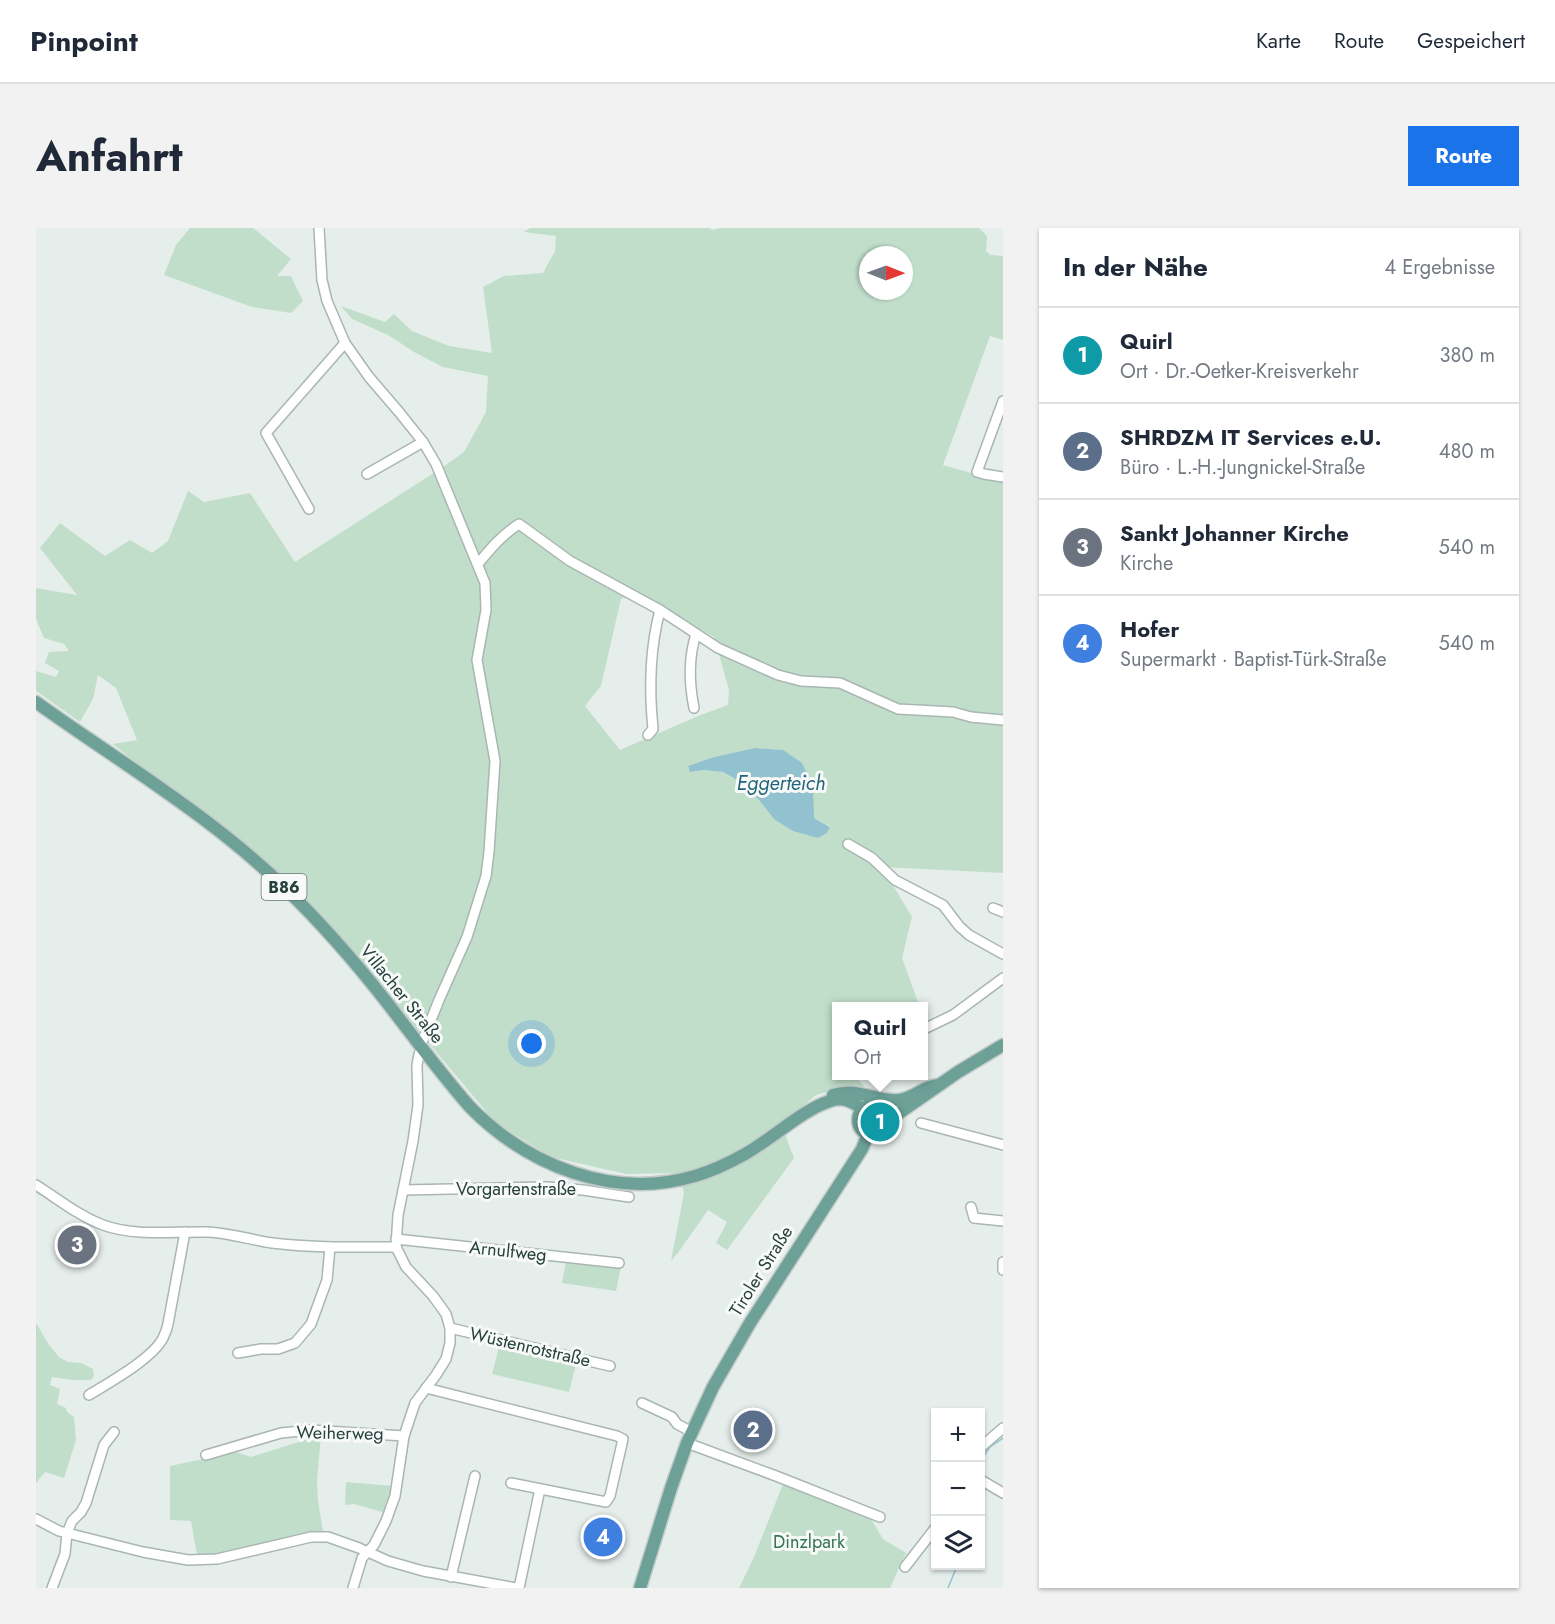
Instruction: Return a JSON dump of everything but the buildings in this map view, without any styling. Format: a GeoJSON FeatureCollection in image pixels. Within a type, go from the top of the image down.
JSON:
{"type":"FeatureCollection","features":[{"type":"Feature","properties":{"kind":"main road","name":"Villacher Straße"},"geometry":{"type":"LineString","coordinates":[[36,702],[173,797],[260,864],[349,957],[470,1107],[485,1123],[518,1147],[562,1170],[582,1176],[615,1182],[651,1184],[709,1172],[747,1153],[810,1110]]}},
{"type":"Feature","properties":{"kind":"main road","name":"B86"},"geometry":{"type":"LineString","coordinates":[[888,1116],[898,1113],[1003,1045]]}},
{"type":"Feature","properties":{"kind":"main road","name":"B86"},"geometry":{"type":"LineString","coordinates":[[810,1110],[810,1105],[819,1099],[842,1092],[858,1092],[882,1099],[901,1100],[938,1085]]}},
{"type":"Feature","properties":{"kind":"main road","name":"B86"},"geometry":{"type":"LineString","coordinates":[[810,1110],[832,1100],[842,1099],[852,1101],[863,1109]]}},
{"type":"Feature","properties":{"kind":"main road"},"geometry":{"type":"LineString","coordinates":[[868,1106],[884,1109],[888,1116],[885,1130],[878,1134],[868,1134],[861,1129],[859,1117],[863,1109],[868,1106]]}},
{"type":"Feature","properties":{"kind":"main road","name":"Tiroler Straße"},"geometry":{"type":"LineString","coordinates":[[640,1588],[689,1437],[728,1358],[862,1149],[868,1134]]}},
{"type":"Feature","properties":{"kind":"street"},"geometry":{"type":"LineString","coordinates":[[319,228],[324,291],[345,343],[369,377],[423,442],[436,464],[485,583],[486,610],[477,660],[495,761],[486,876],[467,937],[423,1040]]}},
{"type":"Feature","properties":{"kind":"street"},"geometry":{"type":"LineString","coordinates":[[309,509],[266,433],[345,343]]}},
{"type":"Feature","properties":{"kind":"street"},"geometry":{"type":"LineString","coordinates":[[1003,401],[977,472],[1003,477]]}},
{"type":"Feature","properties":{"kind":"street"},"geometry":{"type":"LineString","coordinates":[[367,474],[423,442]]}},
{"type":"Feature","properties":{"kind":"street"},"geometry":{"type":"LineString","coordinates":[[478,564],[496,542],[519,524],[570,561],[660,610],[718,648],[778,675],[801,681],[840,683],[898,709],[953,712],[971,717],[1003,720]]}},
{"type":"Feature","properties":{"kind":"street"},"geometry":{"type":"LineString","coordinates":[[648,735],[653,729],[650,694],[655,629],[660,610]]}},
{"type":"Feature","properties":{"kind":"street"},"geometry":{"type":"LineString","coordinates":[[694,708],[690,685],[691,650],[696,634]]}},
{"type":"Feature","properties":{"kind":"street"},"geometry":{"type":"LineString","coordinates":[[848,844],[872,858],[895,880],[943,905],[958,926],[969,935],[1003,954]]}},
{"type":"Feature","properties":{"kind":"street"},"geometry":{"type":"LineString","coordinates":[[993,908],[1003,912]]}},
{"type":"Feature","properties":{"kind":"street"},"geometry":{"type":"LineString","coordinates":[[928,1027],[953,1015],[1003,978]]}},
{"type":"Feature","properties":{"kind":"street"},"geometry":{"type":"LineString","coordinates":[[353,1588],[362,1558],[374,1545],[395,1496],[404,1436],[416,1403],[446,1359],[450,1343],[450,1328],[446,1314],[433,1296],[405,1267],[396,1243],[398,1215],[418,1105],[419,1054]]}},
{"type":"Feature","properties":{"kind":"street"},"geometry":{"type":"LineString","coordinates":[[921,1124],[1003,1145]]}},
{"type":"Feature","properties":{"kind":"street","name":"Arnulfweg"},"geometry":{"type":"LineString","coordinates":[[36,1185],[75,1211],[102,1225],[118,1230],[210,1232],[272,1243],[330,1246],[396,1243],[619,1263]]}},
{"type":"Feature","properties":{"kind":"street","name":"Vorgartenstraße"},"geometry":{"type":"LineString","coordinates":[[403,1190],[547,1187],[629,1197]]}},
{"type":"Feature","properties":{"kind":"street"},"geometry":{"type":"LineString","coordinates":[[971,1207],[974,1218],[1003,1221]]}},
{"type":"Feature","properties":{"kind":"street"},"geometry":{"type":"LineString","coordinates":[[89,1395],[128,1371],[157,1348],[163,1338],[168,1324],[185,1232]]}},
{"type":"Feature","properties":{"kind":"street"},"geometry":{"type":"LineString","coordinates":[[238,1353],[278,1349],[295,1343],[311,1324],[327,1280],[330,1246]]}},
{"type":"Feature","properties":{"kind":"street"},"geometry":{"type":"LineString","coordinates":[[1003,1262],[1003,1270]]}},
{"type":"Feature","properties":{"kind":"street","name":"Wüstenrotstraße"},"geometry":{"type":"LineString","coordinates":[[450,1328],[610,1366]]}},
{"type":"Feature","properties":{"kind":"street"},"geometry":{"type":"LineString","coordinates":[[426,1388],[623,1439],[610,1496],[606,1502],[511,1483]]}},
{"type":"Feature","properties":{"kind":"street"},"geometry":{"type":"LineString","coordinates":[[642,1403],[672,1417],[689,1437],[783,1479],[880,1517]]}},
{"type":"Feature","properties":{"kind":"street"},"geometry":{"type":"LineString","coordinates":[[985,1444],[1003,1428]]}},
{"type":"Feature","properties":{"kind":"street","name":"Weiherweg"},"geometry":{"type":"LineString","coordinates":[[206,1455],[281,1433],[311,1430],[404,1436]]}},
{"type":"Feature","properties":{"kind":"street"},"geometry":{"type":"LineString","coordinates":[[52,1588],[64,1554],[67,1533],[72,1521],[86,1503],[104,1445],[114,1432]]}},
{"type":"Feature","properties":{"kind":"street"},"geometry":{"type":"LineString","coordinates":[[451,1577],[475,1476]]}},
{"type":"Feature","properties":{"kind":"street"},"geometry":{"type":"LineString","coordinates":[[985,1483],[1003,1493]]}},
{"type":"Feature","properties":{"kind":"street"},"geometry":{"type":"LineString","coordinates":[[36,1519],[59,1531],[143,1552],[188,1560],[217,1559],[310,1538],[328,1537],[388,1562],[451,1577],[517,1588],[540,1488]]}},
{"type":"Feature","properties":{"kind":"street"},"geometry":{"type":"LineString","coordinates":[[904,1568],[931,1533]]}},
{"type":"Feature","properties":{"kind":"green space"},"geometry":{"type":"Polygon","coordinates":[[[190,228],[253,228],[291,259],[277,276],[291,276],[303,301],[291,313],[252,307],[164,275],[176,245],[190,228]]]}},
{"type":"Feature","properties":{"kind":"green space"},"geometry":{"type":"Polygon","coordinates":[[[530,228],[709,228],[712,230],[720,228],[979,228],[987,236],[986,251],[990,255],[1003,256],[1003,340],[990,336],[943,465],[985,477],[1003,479],[1003,873],[882,867],[912,917],[902,958],[918,1002],[832,1002],[832,1080],[859,1080],[865,1087],[841,1088],[816,1095],[781,1124],[794,1158],[727,1250],[716,1243],[727,1222],[708,1210],[671,1261],[684,1193],[679,1173],[626,1174],[551,1157],[495,1122],[328,923],[285,881],[113,744],[137,740],[116,688],[98,675],[93,699],[80,722],[36,691],[36,671],[56,677],[59,671],[45,663],[49,652],[69,651],[64,644],[44,638],[36,619],[36,588],[77,595],[40,548],[60,523],[105,556],[130,540],[152,553],[168,541],[188,491],[204,502],[250,493],[295,562],[464,452],[486,412],[488,376],[443,367],[388,335],[352,319],[341,306],[385,322],[394,314],[412,331],[449,346],[492,353],[483,287],[504,276],[543,273],[555,251],[556,236],[524,232],[530,228]],[[635,592],[621,599],[601,686],[585,706],[620,750],[728,705],[729,690],[714,637],[635,592]],[[755,748],[714,757],[688,767],[690,772],[704,770],[723,772],[739,781],[759,800],[774,819],[827,833],[830,826],[814,818],[783,750],[755,748]]]}},
{"type":"Feature","properties":{"kind":"green space"},"geometry":{"type":"Polygon","coordinates":[[[873,1108],[878,1109],[884,1115],[884,1125],[878,1131],[873,1132],[868,1131],[862,1125],[861,1120],[862,1115],[868,1109],[873,1108]]]}},
{"type":"Feature","properties":{"kind":"green space"},"geometry":{"type":"Polygon","coordinates":[[[566,1261],[621,1267],[616,1291],[562,1283],[566,1261]]]}},
{"type":"Feature","properties":{"kind":"green space"},"geometry":{"type":"Polygon","coordinates":[[[36,1323],[59,1357],[93,1369],[94,1376],[91,1380],[52,1377],[50,1385],[60,1389],[57,1404],[66,1408],[67,1412],[74,1417],[76,1440],[64,1478],[45,1472],[36,1483],[36,1323]]]}},
{"type":"Feature","properties":{"kind":"green space"},"geometry":{"type":"Polygon","coordinates":[[[500,1343],[577,1361],[569,1392],[492,1374],[500,1343]]]}},
{"type":"Feature","properties":{"kind":"green space"},"geometry":{"type":"Polygon","coordinates":[[[321,1435],[317,1481],[323,1531],[216,1554],[197,1555],[191,1521],[170,1520],[170,1466],[236,1452],[251,1457],[321,1435]]]}},
{"type":"Feature","properties":{"kind":"green space","name":"Dinzlpark"},"geometry":{"type":"Polygon","coordinates":[[[785,1479],[871,1519],[883,1539],[906,1553],[890,1588],[739,1588],[785,1479]]]}},
{"type":"Feature","properties":{"kind":"green space"},"geometry":{"type":"Polygon","coordinates":[[[346,1482],[392,1486],[386,1513],[354,1504],[345,1505],[346,1482]]]}},
{"type":"Feature","properties":{"kind":"water","name":"Eggerteich"},"geometry":{"type":"Polygon","coordinates":[[[755,748],[783,750],[802,763],[813,787],[814,818],[830,827],[827,833],[818,838],[793,831],[774,819],[759,800],[739,781],[723,772],[704,770],[690,772],[688,766],[714,757],[755,748]]]}},
{"type":"Feature","properties":{"kind":"waterway"},"geometry":{"type":"LineString","coordinates":[[985,1454],[990,1447],[1003,1438]]}},
{"type":"Feature","properties":{"kind":"waterway"},"geometry":{"type":"LineString","coordinates":[[948,1588],[955,1570]]}},
{"type":"Feature","properties":{"kind":"place","name":"Quirl"},"geometry":{"type":"Point","coordinates":[880,1122]}},
{"type":"Feature","properties":{"kind":"place","name":"Sankt Johanner Kirche"},"geometry":{"type":"Point","coordinates":[77,1245]}},
{"type":"Feature","properties":{"kind":"place","name":"SHRDZM IT Services e.U."},"geometry":{"type":"Point","coordinates":[753,1430]}},
{"type":"Feature","properties":{"kind":"place","name":"Hofer"},"geometry":{"type":"Point","coordinates":[603,1537]}}]}
